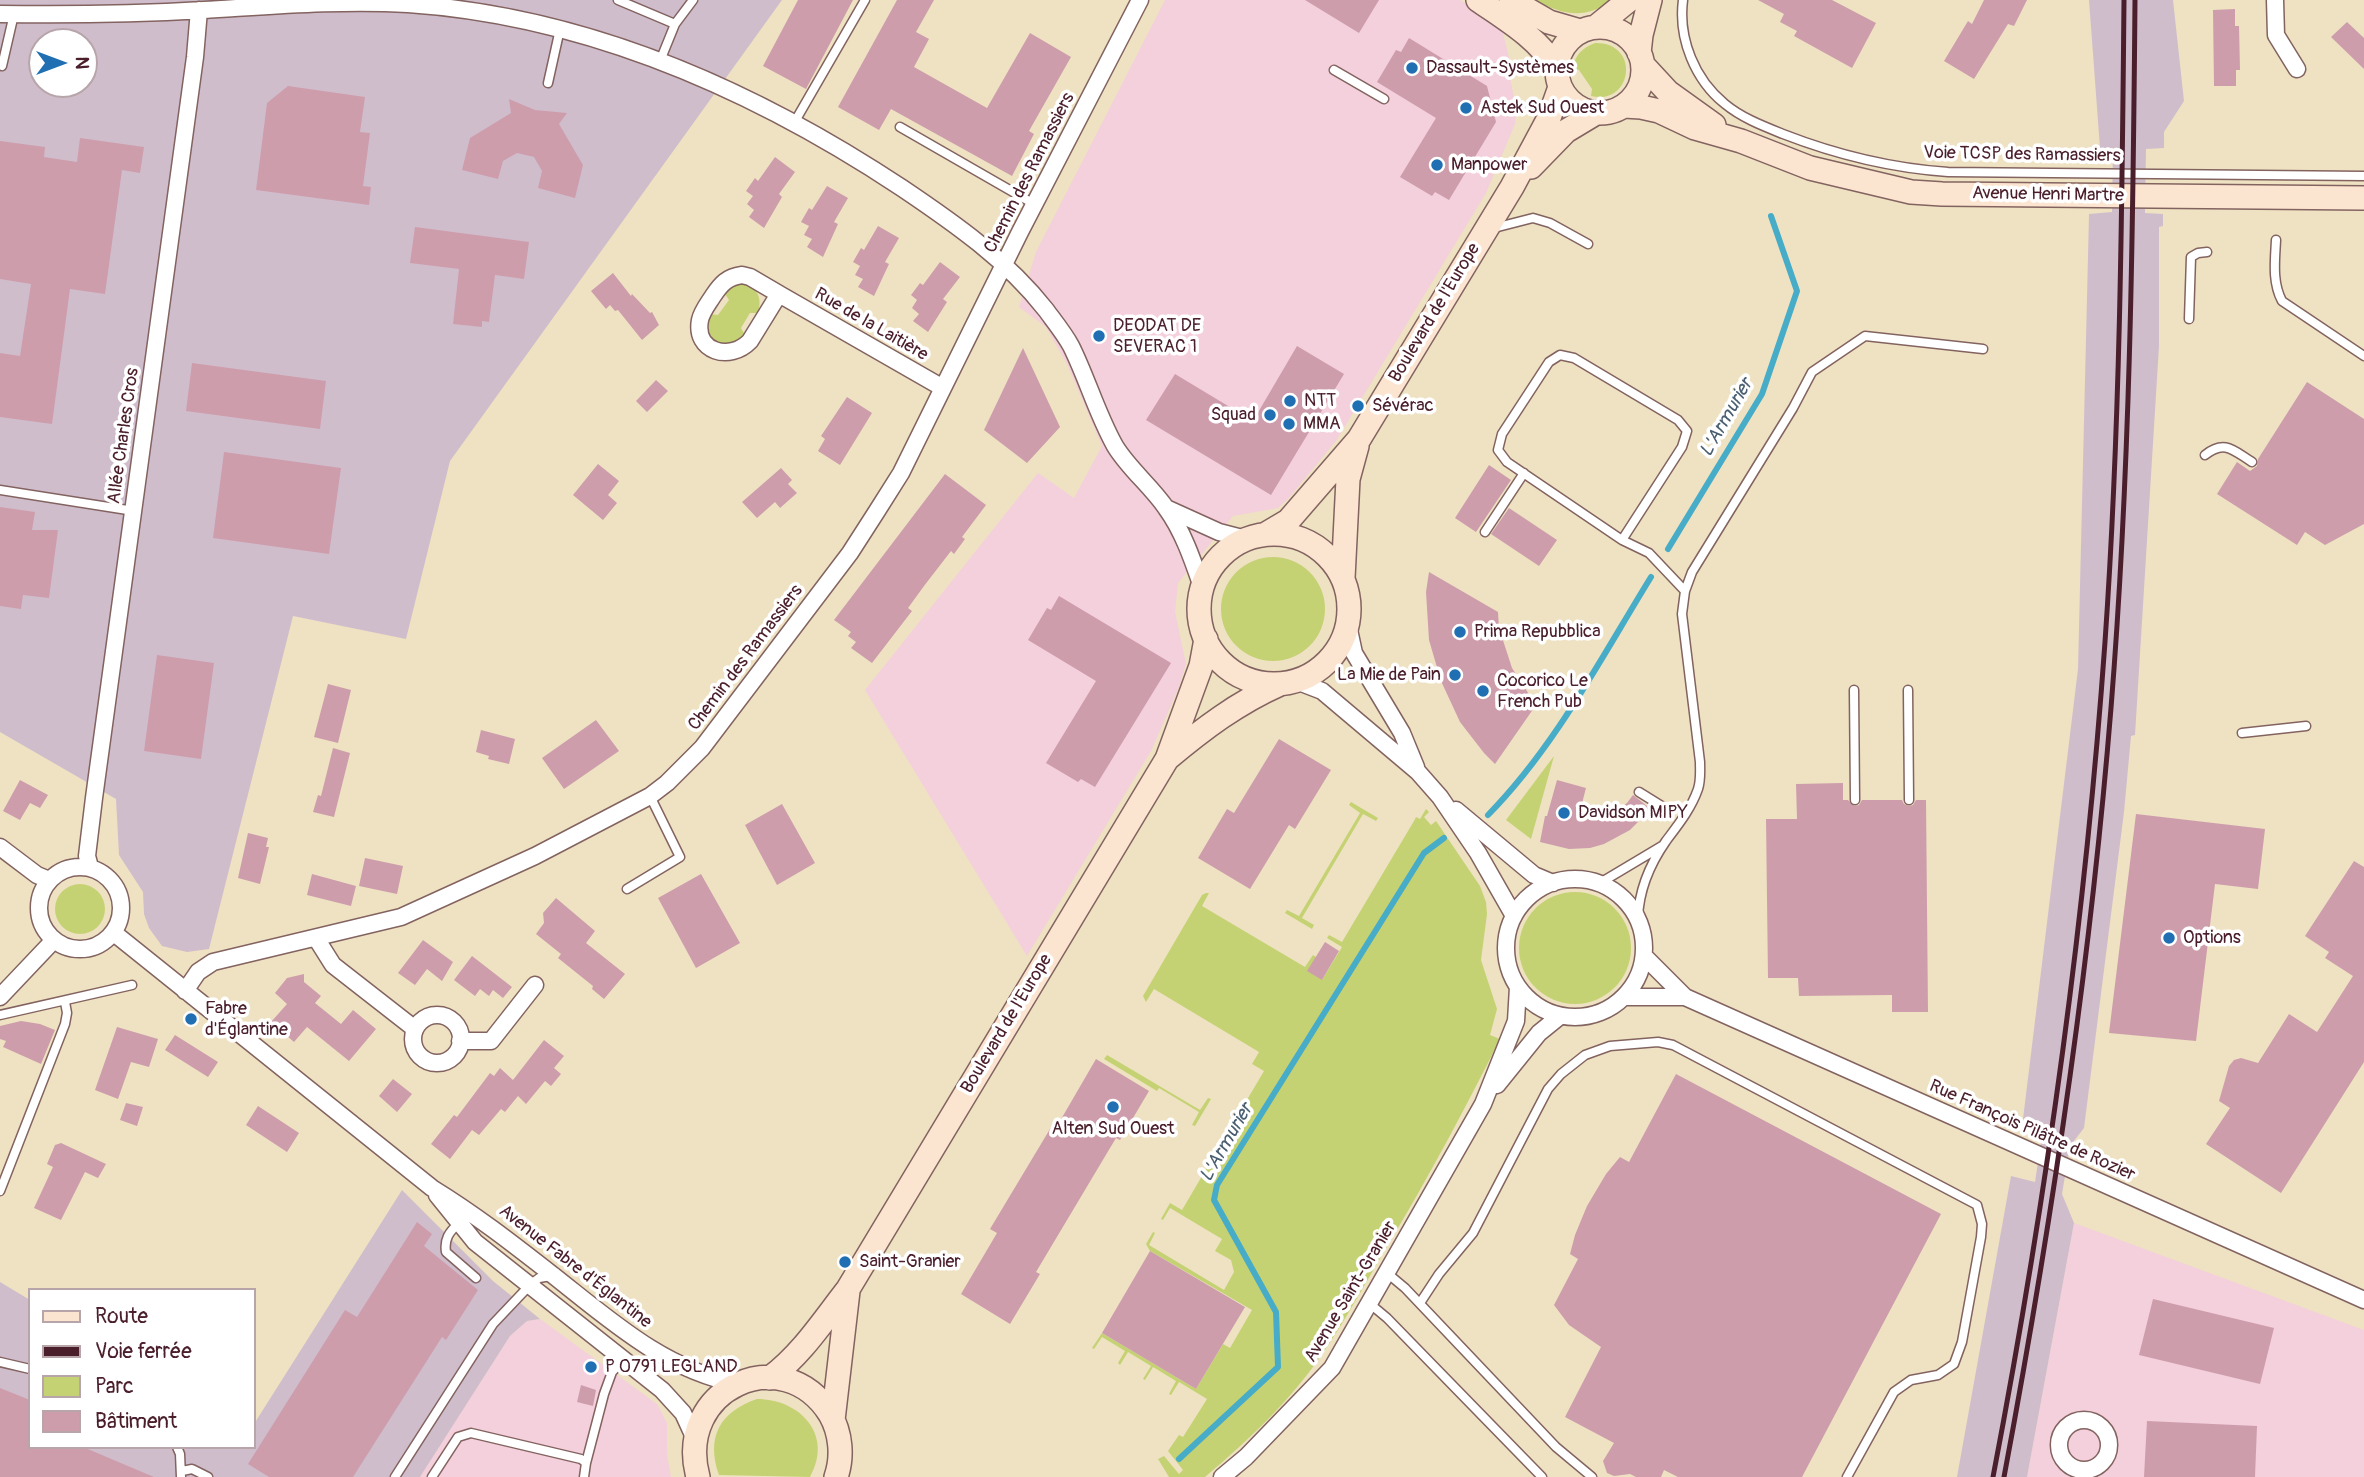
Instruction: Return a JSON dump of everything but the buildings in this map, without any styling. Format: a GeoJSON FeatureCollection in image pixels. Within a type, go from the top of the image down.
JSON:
{"type":"FeatureCollection","features":[{"type":"Feature","properties":{"kind":"street","name":"Chemin des Ramassiers"},"geometry":{"type":"LineString","coordinates":[[185,991],[198,972],[213,962],[401,917],[535,856],[650,796],[702,748],[850,553],[901,472],[1140,0]]}},
{"type":"Feature","properties":{"kind":"street"},"geometry":{"type":"LineString","coordinates":[[1478,0],[1518,27],[1549,56],[1566,97],[1574,105],[1596,113],[1624,106],[1639,88],[1641,35],[1650,0]]}},
{"type":"Feature","properties":{"kind":"street"},"geometry":{"type":"LineString","coordinates":[[1511,0],[1549,22],[1589,29],[1608,27],[1627,36],[1641,59]]}},
{"type":"Feature","properties":{"kind":"street"},"geometry":{"type":"LineString","coordinates":[[1558,77],[1563,46],[1629,0]]}},
{"type":"Feature","properties":{"kind":"street"},"geometry":{"type":"LineString","coordinates":[[2275,0],[2276,35],[2297,69]]}},
{"type":"Feature","properties":{"kind":"street"},"geometry":{"type":"LineString","coordinates":[[7,14],[199,10],[347,1],[410,4],[485,13],[591,37],[718,84],[862,162],[970,236],[1004,265],[1038,301],[1070,344],[1117,449],[1166,508],[1193,560],[1202,587]]}},
{"type":"Feature","properties":{"kind":"street","name":"Allée Charles Cros"},"geometry":{"type":"LineString","coordinates":[[90,867],[87,856],[195,57],[199,10]]}},
{"type":"Feature","properties":{"kind":"street","name":"Avenue Henri Martre"},"geometry":{"type":"LineString","coordinates":[[1641,59],[1668,92],[1741,141]]}},
{"type":"Feature","properties":{"kind":"street","name":"Boulevard de l'Europe"},"geometry":{"type":"LineString","coordinates":[[1288,683],[1257,682],[1236,674],[1213,653],[1200,622],[1202,587],[1214,564],[1234,545],[1288,521],[1359,439],[1512,187],[1549,118],[1558,77]]}},
{"type":"Feature","properties":{"kind":"street","name":"Avenue Henri Martre"},"geometry":{"type":"LineString","coordinates":[[1624,106],[1659,111],[1695,128],[1741,141],[1810,168],[1911,192],[2364,198]]}},
{"type":"Feature","properties":{"kind":"street","name":"Boulevard de l'Europe"},"geometry":{"type":"LineString","coordinates":[[1512,187],[1566,131],[1596,113]]}},
{"type":"Feature","properties":{"kind":"street","name":"Rue de la Laitière"},"geometry":{"type":"LineString","coordinates":[[779,294],[744,348],[728,354],[711,349],[705,343],[701,335],[700,317],[726,280],[742,275],[750,277],[943,388]]}},
{"type":"Feature","properties":{"kind":"street","name":"Boulevard de l'Europe"},"geometry":{"type":"LineString","coordinates":[[1167,759],[1206,726],[1235,707],[1317,671],[1333,656],[1345,636],[1349,601],[1343,578],[1348,479],[1359,439]]}},
{"type":"Feature","properties":{"kind":"street"},"geometry":{"type":"LineString","coordinates":[[1166,508],[1219,532],[1256,537],[1297,537],[1312,544],[1335,565],[1343,578]]}},
{"type":"Feature","properties":{"kind":"street"},"geometry":{"type":"LineString","coordinates":[[1348,625],[1354,653],[1402,733],[1418,772]]}},
{"type":"Feature","properties":{"kind":"street","name":"Boulevard de l'Europe"},"geometry":{"type":"LineString","coordinates":[[770,1378],[803,1348],[848,1289],[1167,759],[1201,666],[1206,639]]}},
{"type":"Feature","properties":{"kind":"street"},"geometry":{"type":"LineString","coordinates":[[1288,683],[1322,691],[1418,772],[1440,797],[1478,853],[1514,916]]}},
{"type":"Feature","properties":{"kind":"street"},"geometry":{"type":"LineString","coordinates":[[1440,797],[1534,875],[1553,883]]}},
{"type":"Feature","properties":{"kind":"street"},"geometry":{"type":"LineString","coordinates":[[0,847],[37,875],[49,880]]}},
{"type":"Feature","properties":{"kind":"street"},"geometry":{"type":"LineString","coordinates":[[75,866],[90,867],[105,874],[116,887],[122,902],[121,919],[114,933],[104,943],[79,950],[54,940],[43,928],[39,911],[41,895],[49,880],[68,869],[75,866]]}},
{"type":"Feature","properties":{"kind":"street"},"geometry":{"type":"LineString","coordinates":[[1579,879],[1600,883],[1622,897],[1638,918],[1644,941],[1644,957],[1639,977],[1625,997],[1603,1012],[1591,1016],[1560,1016],[1539,1008],[1518,987],[1511,974],[1506,945],[1514,916],[1530,896],[1553,883],[1579,879]]}},
{"type":"Feature","properties":{"kind":"street"},"geometry":{"type":"LineString","coordinates":[[114,933],[185,991]]}},
{"type":"Feature","properties":{"kind":"street"},"geometry":{"type":"LineString","coordinates":[[316,938],[333,965],[415,1029]]}},
{"type":"Feature","properties":{"kind":"street"},"geometry":{"type":"LineString","coordinates":[[0,997],[54,940]]}},
{"type":"Feature","properties":{"kind":"street","name":"Rue François Pilâtre de Rozier"},"geometry":{"type":"LineString","coordinates":[[1644,957],[1685,997],[2364,1300]]}},
{"type":"Feature","properties":{"kind":"street"},"geometry":{"type":"LineString","coordinates":[[460,1041],[491,1041],[535,985]]}},
{"type":"Feature","properties":{"kind":"street","name":"Avenue Saint-Granier"},"geometry":{"type":"LineString","coordinates":[[1222,1477],[1246,1457],[1332,1368],[1483,1104],[1516,1021],[1518,987]]}},
{"type":"Feature","properties":{"kind":"street","name":"Avenue Fabre d'Églantine"},"geometry":{"type":"LineString","coordinates":[[185,991],[432,1188],[485,1221],[634,1339],[710,1378],[737,1384]]}},
{"type":"Feature","properties":{"kind":"street","name":"Rue François Pilâtre de Rozier"},"geometry":{"type":"LineString","coordinates":[[1625,997],[1685,997]]}},
{"type":"Feature","properties":{"kind":"street"},"geometry":{"type":"LineString","coordinates":[[442,1016],[456,1025],[460,1041],[458,1049],[447,1061],[431,1062],[423,1059],[414,1046],[415,1029],[426,1017],[442,1016]]}},
{"type":"Feature","properties":{"kind":"street","name":"Avenue Saint-Granier"},"geometry":{"type":"LineString","coordinates":[[1483,1104],[1539,1033],[1560,1016]]}},
{"type":"Feature","properties":{"kind":"street","name":"Avenue Fabre d'Églantine"},"geometry":{"type":"LineString","coordinates":[[432,1188],[475,1242],[662,1390],[683,1413],[694,1437]]}},
{"type":"Feature","properties":{"kind":"street","name":"Boulevard de l'Europe"},"geometry":{"type":"LineString","coordinates":[[834,1420],[848,1289]]}},
{"type":"Feature","properties":{"kind":"street"},"geometry":{"type":"LineString","coordinates":[[698,1477],[694,1464],[694,1437],[709,1405],[737,1384],[770,1378],[786,1380],[814,1395],[834,1420],[840,1453],[853,1477]]}},
{"type":"Feature","properties":{"kind":"street"},"geometry":{"type":"LineString","coordinates":[[836,1477],[840,1453]]}},
{"type":"Feature","properties":{"kind":"lane"},"geometry":{"type":"LineString","coordinates":[[618,0],[675,24]]}},
{"type":"Feature","properties":{"kind":"lane"},"geometry":{"type":"LineString","coordinates":[[660,61],[675,24],[693,0]]}},
{"type":"Feature","properties":{"kind":"lane"},"geometry":{"type":"LineString","coordinates":[[794,123],[865,0]]}},
{"type":"Feature","properties":{"kind":"lane","name":"Voie TCSP des Ramassiers"},"geometry":{"type":"LineString","coordinates":[[1683,0],[1683,28],[1695,68],[1708,87],[1726,104],[1770,128],[1816,147],[1864,161],[1948,172],[2171,172],[2364,176]]}},
{"type":"Feature","properties":{"kind":"lane"},"geometry":{"type":"LineString","coordinates":[[0,65],[2,66],[7,14]]}},
{"type":"Feature","properties":{"kind":"lane"},"geometry":{"type":"LineString","coordinates":[[548,83],[560,29]]}},
{"type":"Feature","properties":{"kind":"lane"},"geometry":{"type":"LineString","coordinates":[[1334,70],[1384,99]]}},
{"type":"Feature","properties":{"kind":"lane"},"geometry":{"type":"LineString","coordinates":[[900,127],[1035,205]]}},
{"type":"Feature","properties":{"kind":"lane"},"geometry":{"type":"LineString","coordinates":[[1485,231],[1533,218],[1550,223],[1588,244]]}},
{"type":"Feature","properties":{"kind":"lane"},"geometry":{"type":"LineString","coordinates":[[2276,240],[2275,281],[2282,301],[2364,356]]}},
{"type":"Feature","properties":{"kind":"lane"},"geometry":{"type":"LineString","coordinates":[[2189,319],[2191,257],[2207,252]]}},
{"type":"Feature","properties":{"kind":"lane"},"geometry":{"type":"LineString","coordinates":[[1638,918],[1643,884],[1664,844],[1688,810],[1699,782],[1700,762],[1682,614],[1685,591],[1692,572],[1793,408],[1812,372],[1865,336],[1983,349]]}},
{"type":"Feature","properties":{"kind":"lane"},"geometry":{"type":"LineString","coordinates":[[1622,540],[1686,439],[1686,431],[1678,420],[1574,358],[1560,355],[1549,362],[1499,442],[1501,457],[1622,540],[1649,553],[1685,591]]}},
{"type":"Feature","properties":{"kind":"lane"},"geometry":{"type":"LineString","coordinates":[[2205,455],[2216,447],[2224,446],[2252,462]]}},
{"type":"Feature","properties":{"kind":"lane"},"geometry":{"type":"LineString","coordinates":[[1485,532],[1524,473]]}},
{"type":"Feature","properties":{"kind":"lane"},"geometry":{"type":"LineString","coordinates":[[0,490],[134,511]]}},
{"type":"Feature","properties":{"kind":"lane"},"geometry":{"type":"LineString","coordinates":[[1854,690],[1855,800]]}},
{"type":"Feature","properties":{"kind":"lane"},"geometry":{"type":"LineString","coordinates":[[1908,690],[1909,800]]}},
{"type":"Feature","properties":{"kind":"lane"},"geometry":{"type":"LineString","coordinates":[[2242,733],[2306,726]]}},
{"type":"Feature","properties":{"kind":"lane"},"geometry":{"type":"LineString","coordinates":[[1639,792],[1668,810]]}},
{"type":"Feature","properties":{"kind":"lane"},"geometry":{"type":"LineString","coordinates":[[627,889],[680,857],[650,796]]}},
{"type":"Feature","properties":{"kind":"lane"},"geometry":{"type":"LineString","coordinates":[[1600,883],[1664,844]]}},
{"type":"Feature","properties":{"kind":"lane"},"geometry":{"type":"LineString","coordinates":[[0,1016],[132,985]]}},
{"type":"Feature","properties":{"kind":"lane"},"geometry":{"type":"LineString","coordinates":[[0,1191],[65,1024],[65,1002]]}},
{"type":"Feature","properties":{"kind":"lane"},"geometry":{"type":"LineString","coordinates":[[1420,1303],[1439,1274],[1473,1233],[1548,1089],[1561,1074],[1585,1055],[1610,1046],[1658,1042],[1673,1045],[1977,1205],[1981,1237],[1962,1342],[1954,1364],[1938,1375],[1911,1380],[1894,1392],[1847,1477]]}},
{"type":"Feature","properties":{"kind":"lane"},"geometry":{"type":"LineString","coordinates":[[459,1223],[445,1241],[446,1252],[476,1278]]}},
{"type":"Feature","properties":{"kind":"lane"},"geometry":{"type":"LineString","coordinates":[[1387,1273],[1420,1303],[1556,1447],[1592,1477]]}},
{"type":"Feature","properties":{"kind":"lane"},"geometry":{"type":"LineString","coordinates":[[395,1477],[493,1324],[530,1285],[539,1278],[554,1276]]}},
{"type":"Feature","properties":{"kind":"lane"},"geometry":{"type":"LineString","coordinates":[[1369,1303],[1387,1318],[1542,1477]]}},
{"type":"Feature","properties":{"kind":"lane"},"geometry":{"type":"LineString","coordinates":[[584,1477],[604,1394],[612,1372],[623,1360]]}},
{"type":"Feature","properties":{"kind":"lane"},"geometry":{"type":"LineString","coordinates":[[0,1362],[28,1369]]}},
{"type":"Feature","properties":{"kind":"lane"},"geometry":{"type":"LineString","coordinates":[[432,1477],[458,1437],[471,1433],[581,1459],[586,1463]]}},
{"type":"Feature","properties":{"kind":"lane"},"geometry":{"type":"LineString","coordinates":[[178,1449],[181,1474],[192,1469],[208,1477]]}},
{"type":"Feature","properties":{"kind":"shaded area"},"geometry":{"type":"Polygon","coordinates":[[[0,0],[782,0],[450,461],[406,639],[293,616],[209,949],[187,952],[162,946],[149,928],[144,914],[143,892],[119,855],[116,799],[0,732],[0,0]]]}},
{"type":"Feature","properties":{"kind":"shaded area"},"geometry":{"type":"Polygon","coordinates":[[[1165,0],[1460,0],[1502,29],[1510,62],[1510,78],[1516,107],[1515,124],[1486,193],[1336,441],[1278,508],[1233,516],[1178,583],[1175,612],[1186,664],[1179,687],[1151,751],[1027,956],[865,690],[1038,473],[1074,498],[1102,446],[1067,364],[1046,327],[1019,307],[1036,252],[1165,0]]]}},
{"type":"Feature","properties":{"kind":"shaded area"},"geometry":{"type":"Polygon","coordinates":[[[2089,0],[2173,0],[2184,101],[2164,132],[2164,148],[2146,149],[2145,213],[2163,214],[2163,226],[2159,227],[2159,346],[2135,735],[2131,736],[2084,1128],[2070,1146],[2062,1194],[2074,1223],[2027,1477],[1957,1477],[2011,1176],[2035,1182],[2042,1135],[2031,1130],[2023,1119],[2078,669],[2089,214],[2112,212],[2113,148],[2100,148],[2089,0]]]}},
{"type":"Feature","properties":{"kind":"shaded area"},"geometry":{"type":"Polygon","coordinates":[[[402,1190],[493,1281],[540,1319],[527,1321],[510,1336],[420,1477],[0,1477],[0,1282],[28,1299],[28,1449],[256,1449],[256,1421],[402,1190]]]}},
{"type":"Feature","properties":{"kind":"shaded area"},"geometry":{"type":"Polygon","coordinates":[[[2074,1223],[2364,1330],[2364,1477],[2027,1477],[2074,1223]]]}},
{"type":"Feature","properties":{"kind":"shaded area"},"geometry":{"type":"Polygon","coordinates":[[[540,1319],[657,1404],[667,1423],[667,1455],[671,1477],[420,1477],[510,1336],[527,1321],[540,1319]]]}},
{"type":"Feature","properties":{"kind":"green space"},"geometry":{"type":"Polygon","coordinates":[[[1535,0],[1612,0],[1593,11],[1574,13],[1555,9],[1535,0]]]}},
{"type":"Feature","properties":{"kind":"green space"},"geometry":{"type":"Polygon","coordinates":[[[1595,43],[1610,45],[1620,52],[1625,62],[1623,83],[1616,92],[1605,97],[1591,96],[1592,89],[1579,70],[1573,68],[1580,52],[1595,43]]]}},
{"type":"Feature","properties":{"kind":"green space"},"geometry":{"type":"Polygon","coordinates":[[[739,284],[745,284],[758,295],[758,313],[750,313],[741,328],[745,335],[738,341],[731,345],[718,343],[710,332],[709,314],[718,315],[729,300],[725,294],[727,291],[739,284]]]}},
{"type":"Feature","properties":{"kind":"green space"},"geometry":{"type":"Polygon","coordinates":[[[1273,557],[1293,561],[1310,572],[1321,589],[1325,609],[1321,629],[1310,646],[1293,657],[1273,661],[1253,657],[1236,646],[1225,629],[1221,609],[1225,589],[1236,572],[1253,561],[1273,557]]]}},
{"type":"Feature","properties":{"kind":"green space"},"geometry":{"type":"Polygon","coordinates":[[[1554,756],[1531,839],[1506,820],[1554,756]]]}},
{"type":"Feature","properties":{"kind":"green space"},"geometry":{"type":"Polygon","coordinates":[[[1351,802],[1378,818],[1376,821],[1363,814],[1302,918],[1314,925],[1312,929],[1285,913],[1287,910],[1299,916],[1360,813],[1349,805],[1351,802]]]}},
{"type":"Feature","properties":{"kind":"green space"},"geometry":{"type":"Polygon","coordinates":[[[1426,809],[1429,812],[1424,817],[1431,825],[1436,821],[1480,886],[1486,902],[1481,960],[1497,1009],[1490,1035],[1500,1039],[1417,1194],[1342,1324],[1312,1368],[1270,1418],[1205,1477],[1169,1477],[1158,1459],[1164,1456],[1179,1474],[1183,1470],[1168,1451],[1179,1435],[1183,1437],[1207,1399],[1179,1382],[1171,1395],[1169,1394],[1176,1381],[1153,1367],[1145,1380],[1143,1379],[1151,1366],[1128,1352],[1120,1365],[1118,1363],[1125,1351],[1102,1337],[1094,1349],[1092,1348],[1102,1333],[1196,1389],[1223,1344],[1230,1348],[1252,1310],[1150,1251],[1146,1244],[1153,1232],[1155,1233],[1149,1245],[1224,1290],[1234,1272],[1231,1260],[1215,1251],[1222,1239],[1170,1208],[1163,1220],[1161,1219],[1170,1203],[1182,1210],[1264,1071],[1252,1064],[1259,1052],[1154,989],[1146,1002],[1143,996],[1202,895],[1206,893],[1209,893],[1202,906],[1305,967],[1313,955],[1316,957],[1322,980],[1342,947],[1327,938],[1329,935],[1342,942],[1416,817],[1420,819],[1426,809]]]}},
{"type":"Feature","properties":{"kind":"green space"},"geometry":{"type":"Polygon","coordinates":[[[80,884],[97,892],[105,909],[97,926],[80,934],[63,926],[55,909],[63,892],[80,884]]]}},
{"type":"Feature","properties":{"kind":"green space"},"geometry":{"type":"Polygon","coordinates":[[[1575,892],[1597,896],[1615,908],[1627,926],[1631,948],[1627,970],[1615,988],[1597,1000],[1575,1004],[1553,1000],[1535,988],[1523,970],[1519,948],[1523,926],[1535,908],[1553,896],[1575,892]]]}},
{"type":"Feature","properties":{"kind":"green space"},"geometry":{"type":"Polygon","coordinates":[[[1107,1055],[1200,1110],[1208,1098],[1211,1099],[1195,1126],[1192,1125],[1199,1112],[1159,1088],[1157,1091],[1104,1059],[1107,1055]]]}},
{"type":"Feature","properties":{"kind":"green space"},"geometry":{"type":"Polygon","coordinates":[[[757,1399],[787,1405],[809,1422],[818,1447],[810,1477],[719,1475],[714,1449],[719,1428],[733,1411],[757,1399]]]}},
{"type":"Feature","properties":{"kind":"waterway","name":"L'Armurier"},"geometry":{"type":"LineString","coordinates":[[1668,549],[1762,394],[1797,291],[1771,216]]}},
{"type":"Feature","properties":{"kind":"waterway","name":"L'Armurier"},"geometry":{"type":"LineString","coordinates":[[1488,815],[1535,761],[1556,731],[1651,577]]}},
{"type":"Feature","properties":{"kind":"waterway","name":"L'Armurier"},"geometry":{"type":"LineString","coordinates":[[1179,1459],[1278,1367],[1276,1312],[1214,1200],[1217,1185],[1424,853],[1444,838]]}},
{"type":"Feature","properties":{"kind":"railway"},"geometry":{"type":"LineString","coordinates":[[1993,1477],[2030,1269],[2061,1061],[2097,747],[2110,562],[2117,401],[2124,0]]}},
{"type":"Feature","properties":{"kind":"railway"},"geometry":{"type":"LineString","coordinates":[[2004,1477],[2068,1094],[2092,902],[2111,708],[2126,443],[2132,266],[2135,0]]}},
{"type":"Feature","properties":{"kind":"place","name":"Dassault-Systèmes"},"geometry":{"type":"Point","coordinates":[1412,68]}},
{"type":"Feature","properties":{"kind":"place","name":"Astek Sud Ouest"},"geometry":{"type":"Point","coordinates":[1466,108]}},
{"type":"Feature","properties":{"kind":"place","name":"Manpower"},"geometry":{"type":"Point","coordinates":[1437,165]}},
{"type":"Feature","properties":{"kind":"place","name":"DEODAT DE SEVERAC 1"},"geometry":{"type":"Point","coordinates":[1099,336]}},
{"type":"Feature","properties":{"kind":"place","name":"NTT"},"geometry":{"type":"Point","coordinates":[1290,401]}},
{"type":"Feature","properties":{"kind":"place","name":"Sévérac"},"geometry":{"type":"Point","coordinates":[1358,406]}},
{"type":"Feature","properties":{"kind":"place","name":"Squad"},"geometry":{"type":"Point","coordinates":[1270,415]}},
{"type":"Feature","properties":{"kind":"place","name":"MMA"},"geometry":{"type":"Point","coordinates":[1289,424]}},
{"type":"Feature","properties":{"kind":"place","name":"Prima Repubblica"},"geometry":{"type":"Point","coordinates":[1460,632]}},
{"type":"Feature","properties":{"kind":"place","name":"La Mie de Pain"},"geometry":{"type":"Point","coordinates":[1455,675]}},
{"type":"Feature","properties":{"kind":"place","name":"Cocorico Le French Pub"},"geometry":{"type":"Point","coordinates":[1483,691]}},
{"type":"Feature","properties":{"kind":"place","name":"Davidson MIPY"},"geometry":{"type":"Point","coordinates":[1564,813]}},
{"type":"Feature","properties":{"kind":"place","name":"Options"},"geometry":{"type":"Point","coordinates":[2169,938]}},
{"type":"Feature","properties":{"kind":"place","name":"Fabre d'Églantine"},"geometry":{"type":"Point","coordinates":[191,1019]}},
{"type":"Feature","properties":{"kind":"place","name":"Alten Sud Ouest"},"geometry":{"type":"Point","coordinates":[1113,1107]}},
{"type":"Feature","properties":{"kind":"place","name":"Saint-Granier"},"geometry":{"type":"Point","coordinates":[845,1262]}},
{"type":"Feature","properties":{"kind":"place","name":"P 0791 LEGLAND"},"geometry":{"type":"Point","coordinates":[591,1367]}}]}
